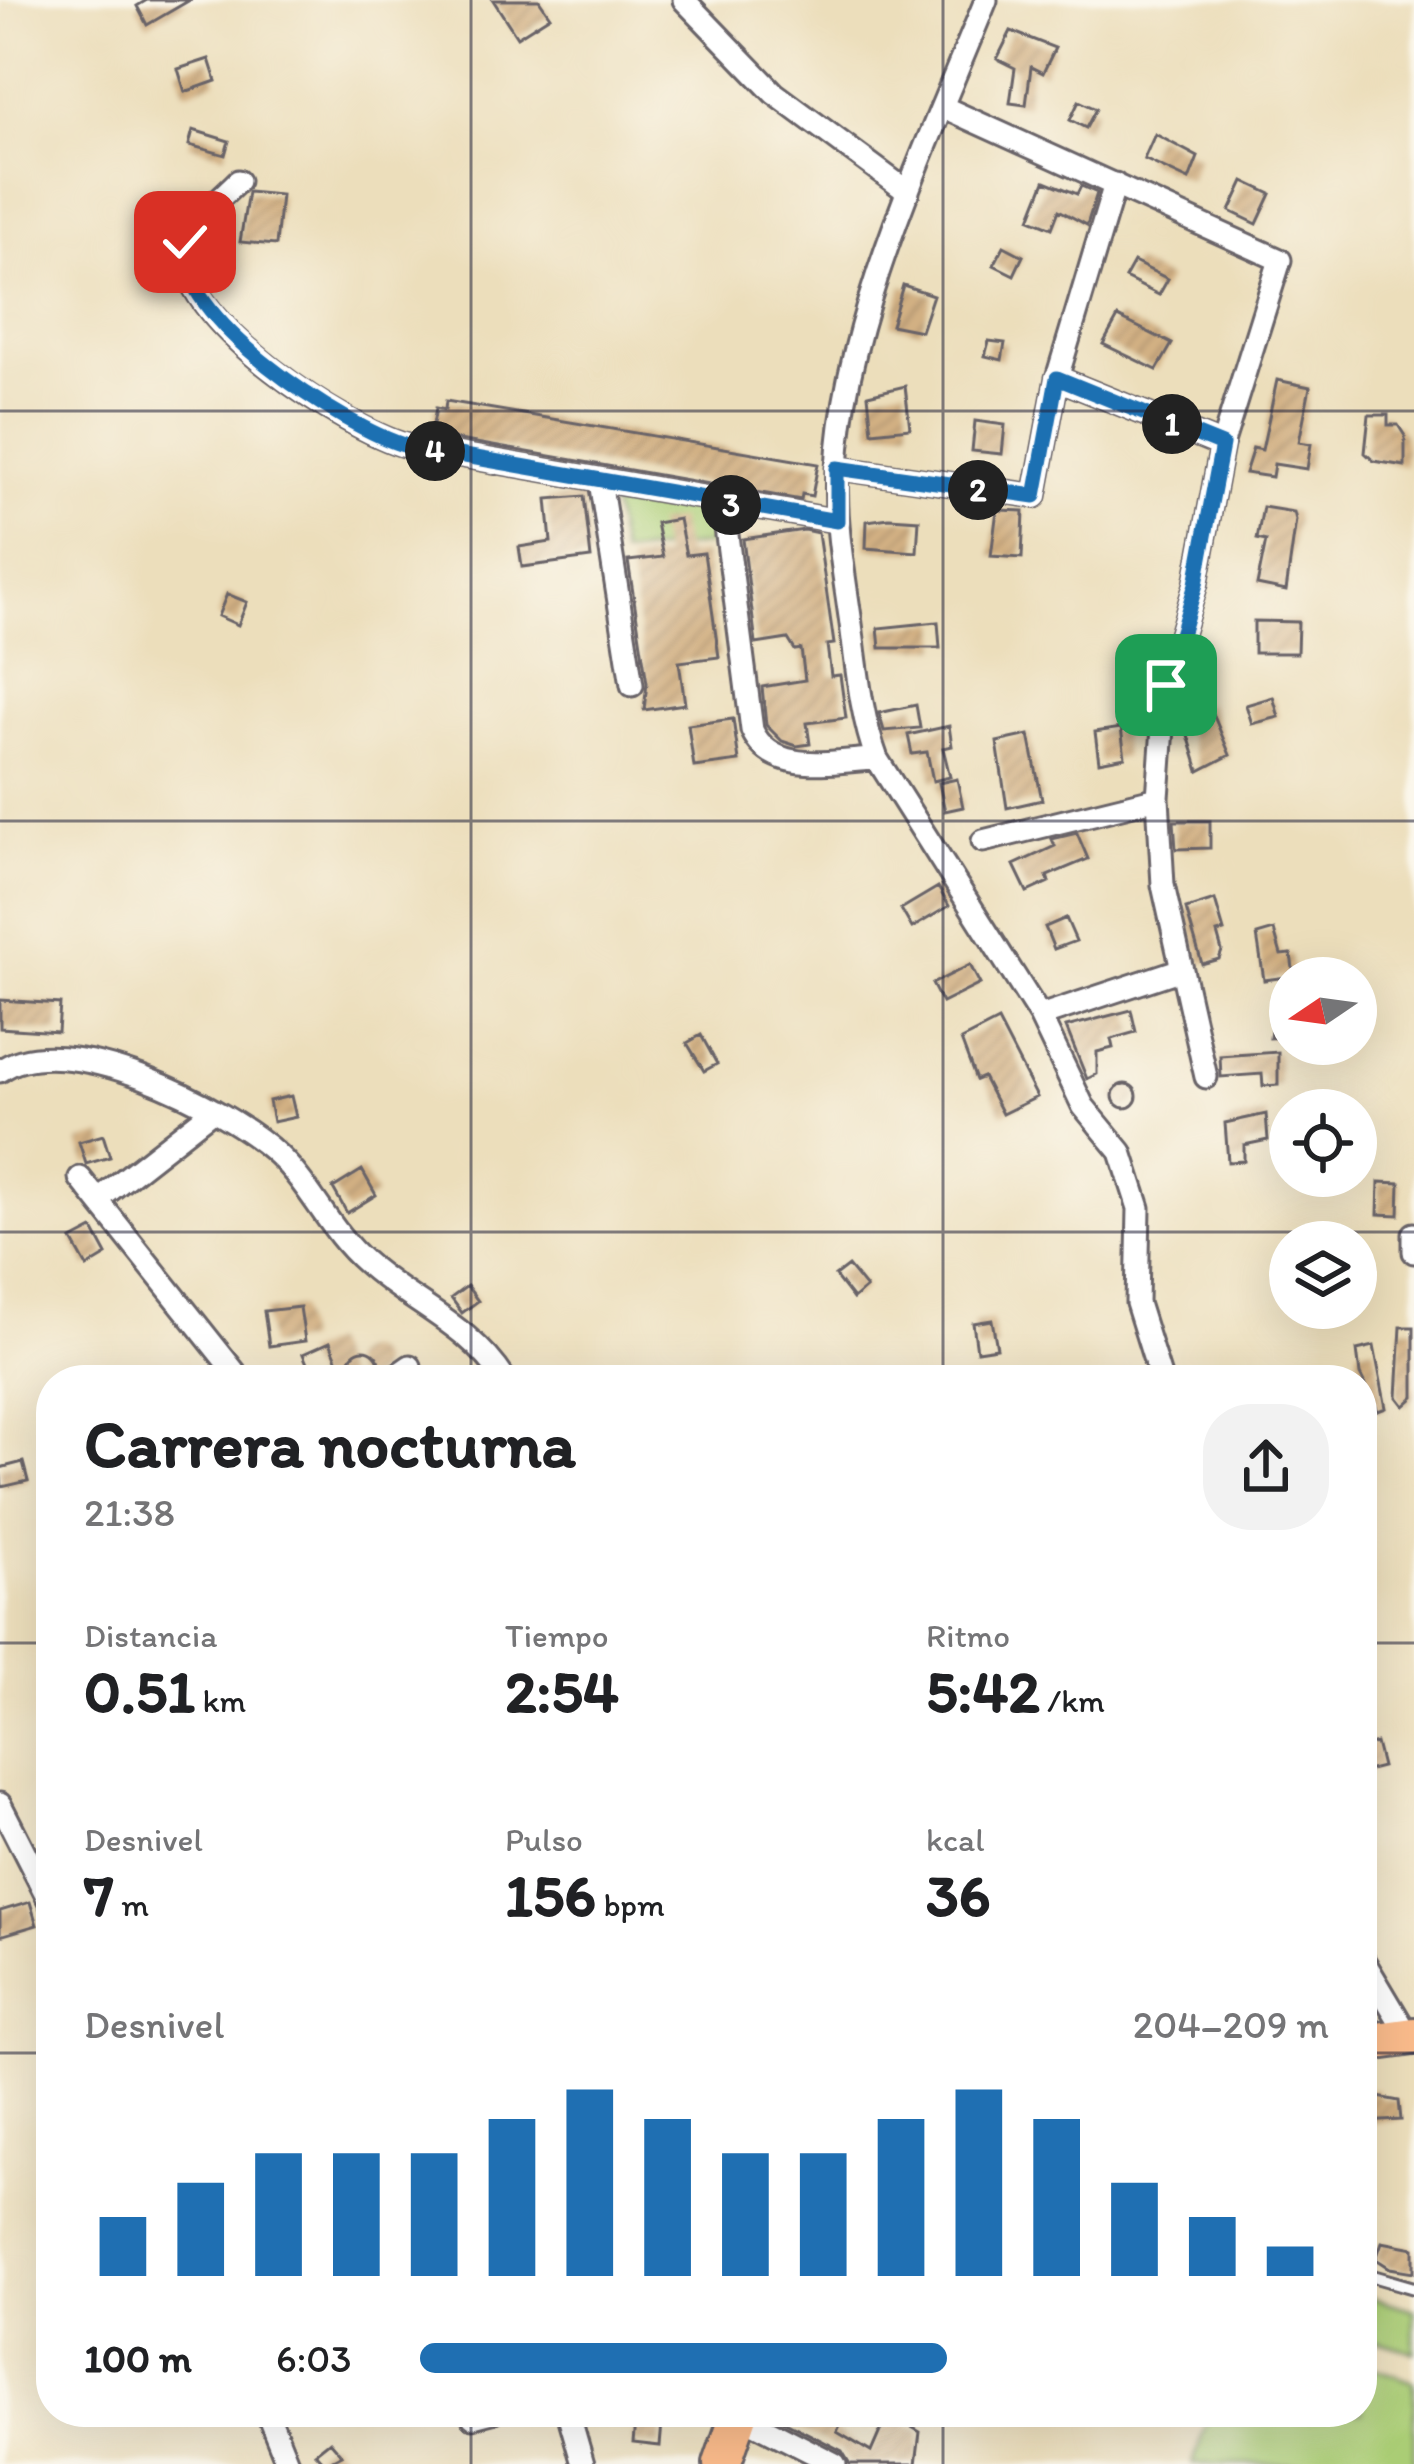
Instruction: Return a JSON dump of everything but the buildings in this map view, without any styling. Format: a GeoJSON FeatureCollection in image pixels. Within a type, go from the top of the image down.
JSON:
{"type":"FeatureCollection","features":[{"type":"Feature","properties":{"kind":"main road"},"geometry":{"type":"LineString","coordinates":[[1377,2041],[1411,2036]]}},
{"type":"Feature","properties":{"kind":"main road"},"geometry":{"type":"LineString","coordinates":[[722,2464],[735,2427]]}},
{"type":"Feature","properties":{"kind":"street"},"geometry":{"type":"LineString","coordinates":[[684,0],[774,93],[908,192]]}},
{"type":"Feature","properties":{"kind":"street"},"geometry":{"type":"LineString","coordinates":[[986,0],[908,192],[852,366],[837,468],[837,521],[866,726],[877,759],[1040,1016],[1078,1098],[1121,1153],[1132,1175],[1139,1208],[1137,1303],[1156,1365]]}},
{"type":"Feature","properties":{"kind":"street"},"geometry":{"type":"LineString","coordinates":[[943,107],[1280,260],[1222,445],[1196,584],[1166,685],[1158,798],[1162,885],[1206,1077]]}},
{"type":"Feature","properties":{"kind":"street"},"geometry":{"type":"LineString","coordinates":[[238,181],[199,221],[183,253],[203,295],[254,356],[306,398],[376,436],[723,504],[837,521]]}},
{"type":"Feature","properties":{"kind":"street"},"geometry":{"type":"LineString","coordinates":[[837,468],[1035,496],[1057,378],[1115,184]]}},
{"type":"Feature","properties":{"kind":"street"},"geometry":{"type":"LineString","coordinates":[[1057,378],[1222,445]]}},
{"type":"Feature","properties":{"kind":"street"},"geometry":{"type":"LineString","coordinates":[[599,481],[632,686]]}},
{"type":"Feature","properties":{"kind":"street"},"geometry":{"type":"LineString","coordinates":[[723,504],[752,730],[759,743],[784,760],[877,759]]}},
{"type":"Feature","properties":{"kind":"street"},"geometry":{"type":"LineString","coordinates":[[983,841],[1158,798]]}},
{"type":"Feature","properties":{"kind":"street"},"geometry":{"type":"LineString","coordinates":[[1040,1016],[1179,970]]}},
{"type":"Feature","properties":{"kind":"street"},"geometry":{"type":"LineString","coordinates":[[0,1071],[32,1058],[109,1065],[213,1110],[282,1158],[350,1248],[470,1335],[494,1365]]}},
{"type":"Feature","properties":{"kind":"street"},"geometry":{"type":"LineString","coordinates":[[99,1198],[213,1110]]}},
{"type":"Feature","properties":{"kind":"street"},"geometry":{"type":"LineString","coordinates":[[80,1178],[229,1365]]}},
{"type":"Feature","properties":{"kind":"street"},"geometry":{"type":"LineString","coordinates":[[1414,1234],[1414,1252]]}},
{"type":"Feature","properties":{"kind":"street"},"geometry":{"type":"LineString","coordinates":[[0,1804],[36,1875]]}},
{"type":"Feature","properties":{"kind":"street"},"geometry":{"type":"LineString","coordinates":[[1377,1982],[1411,2036]]}},
{"type":"Feature","properties":{"kind":"street"},"geometry":{"type":"LineString","coordinates":[[273,2427],[288,2464]]}},
{"type":"Feature","properties":{"kind":"street"},"geometry":{"type":"LineString","coordinates":[[573,2427],[584,2464]]}},
{"type":"Feature","properties":{"kind":"street"},"geometry":{"type":"LineString","coordinates":[[766,2427],[835,2464]]}},
{"type":"Feature","properties":{"kind":"lane"},"geometry":{"type":"LineString","coordinates":[[1377,2277],[1414,2288]]}},
{"type":"Feature","properties":{"kind":"green space"},"geometry":{"type":"Polygon","coordinates":[[[611,497],[709,510],[713,544],[621,554],[611,497]]]}},
{"type":"Feature","properties":{"kind":"green space"},"geometry":{"type":"Polygon","coordinates":[[[1377,2299],[1414,2310],[1414,2352],[1377,2341],[1377,2299]]]}},
{"type":"Feature","properties":{"kind":"green space"},"geometry":{"type":"Polygon","coordinates":[[[1377,2369],[1414,2382],[1414,2464],[1193,2464],[1205,2427],[1377,2427],[1377,2369]]]}},
{"type":"Feature","properties":{"kind":"route"},"geometry":{"type":"LineString","coordinates":[[185,242],[188,270],[203,295],[254,356],[306,398],[376,436],[407,446],[837,521],[837,468],[1035,496],[1057,378],[1222,445],[1196,584],[1166,685]]}}]}
